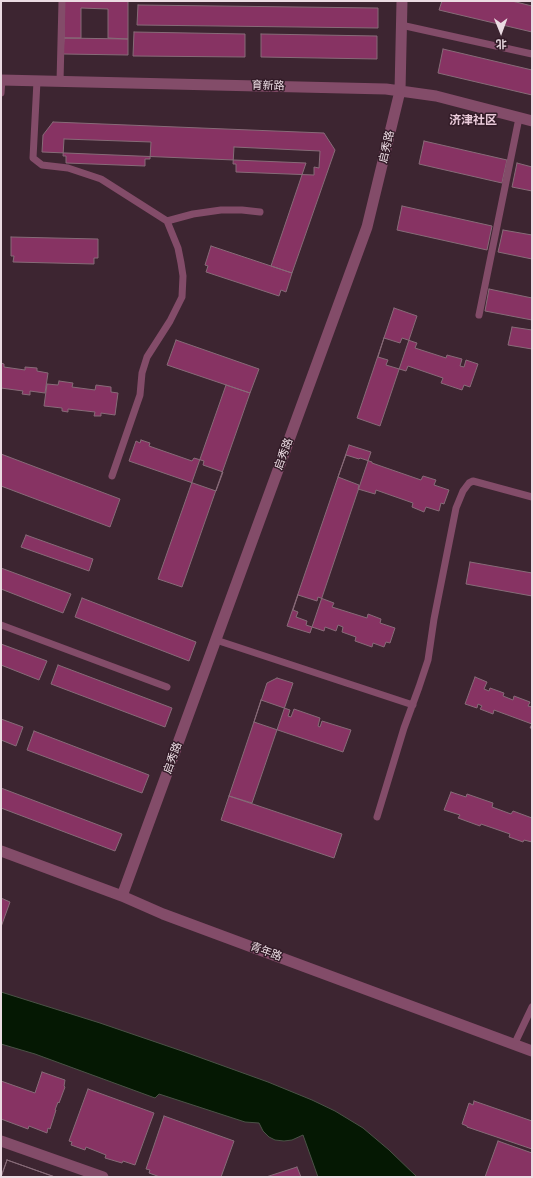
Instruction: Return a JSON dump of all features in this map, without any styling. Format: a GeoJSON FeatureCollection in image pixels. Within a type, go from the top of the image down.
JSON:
{"type":"FeatureCollection","features":[{"type":"Feature","properties":{"kind":"street","name":"启秀路"},"geometry":{"type":"LineString","coordinates":[[122,896],[367,227],[400,91],[402,1]]}},
{"type":"Feature","properties":{"kind":"street","name":"育新路"},"geometry":{"type":"LineString","coordinates":[[1,80],[386,89],[436,96],[532,121]]}},
{"type":"Feature","properties":{"kind":"street","name":"青年路"},"geometry":{"type":"LineString","coordinates":[[1,851],[122,896],[163,914],[532,1051]]}},
{"type":"Feature","properties":{"kind":"street"},"geometry":{"type":"LineString","coordinates":[[1,1141],[103,1177]]}},
{"type":"Feature","properties":{"kind":"lane"},"geometry":{"type":"LineString","coordinates":[[60,82],[62,1]]}},
{"type":"Feature","properties":{"kind":"lane"},"geometry":{"type":"LineString","coordinates":[[401,25],[532,54]]}},
{"type":"Feature","properties":{"kind":"lane"},"geometry":{"type":"LineString","coordinates":[[1,80],[1,93]]}},
{"type":"Feature","properties":{"kind":"lane"},"geometry":{"type":"LineString","coordinates":[[37,81],[33,158],[42,165],[68,168],[101,179],[167,221],[178,248],[184,276],[182,297],[170,321],[147,357],[142,373],[140,395],[112,476]]}},
{"type":"Feature","properties":{"kind":"lane"},"geometry":{"type":"LineString","coordinates":[[479,315],[519,118]]}},
{"type":"Feature","properties":{"kind":"lane"},"geometry":{"type":"LineString","coordinates":[[167,221],[193,214],[221,210],[260,212]]}},
{"type":"Feature","properties":{"kind":"lane"},"geometry":{"type":"LineString","coordinates":[[377,817],[404,728],[428,660],[434,619],[456,508],[463,491],[468,483],[473,481],[532,497]]}},
{"type":"Feature","properties":{"kind":"lane"},"geometry":{"type":"LineString","coordinates":[[1,625],[167,687]]}},
{"type":"Feature","properties":{"kind":"lane"},"geometry":{"type":"LineString","coordinates":[[216,640],[413,705]]}},
{"type":"Feature","properties":{"kind":"lane"},"geometry":{"type":"LineString","coordinates":[[514,1045],[532,1008]]}},
{"type":"Feature","properties":{"kind":"shaded area"},"geometry":{"type":"Polygon","coordinates":[[[1,992],[100,1023],[182,1051],[268,1082],[312,1100],[335,1111],[363,1128],[417,1177],[318,1177],[303,1135],[292,1140],[275,1140],[263,1131],[259,1123],[245,1122],[159,1094],[155,1098],[35,1054],[1,1044],[1,992]]]}},
{"type":"Feature","properties":{"kind":"building"},"geometry":{"type":"Polygon","coordinates":[[[64,1],[128,1],[128,39],[108,38],[108,9],[81,8],[81,38],[64,38],[64,1]]]}},
{"type":"Feature","properties":{"kind":"building"},"geometry":{"type":"Polygon","coordinates":[[[442,1],[512,1],[532,6],[532,32],[439,10],[442,1]]]}},
{"type":"Feature","properties":{"kind":"building"},"geometry":{"type":"Polygon","coordinates":[[[138,5],[378,8],[378,28],[137,25],[138,5]]]}},
{"type":"Feature","properties":{"kind":"building"},"geometry":{"type":"Polygon","coordinates":[[[134,32],[245,34],[245,57],[133,56],[134,32]]]}},
{"type":"Feature","properties":{"kind":"building"},"geometry":{"type":"Polygon","coordinates":[[[261,34],[377,36],[377,59],[261,57],[261,34]]]}},
{"type":"Feature","properties":{"kind":"building"},"geometry":{"type":"Polygon","coordinates":[[[64,38],[128,39],[128,55],[63,54],[64,38]]]}},
{"type":"Feature","properties":{"kind":"building"},"geometry":{"type":"Polygon","coordinates":[[[443,49],[532,70],[532,95],[438,73],[443,49]]]}},
{"type":"Feature","properties":{"kind":"building"},"geometry":{"type":"Polygon","coordinates":[[[53,122],[324,133],[335,150],[292,273],[271,266],[306,163],[42,152],[43,135],[53,122]]]}},
{"type":"Feature","properties":{"kind":"building"},"geometry":{"type":"Polygon","coordinates":[[[64,139],[151,142],[150,159],[145,159],[145,166],[66,163],[66,156],[63,156],[64,139]]]}},
{"type":"Feature","properties":{"kind":"building"},"geometry":{"type":"Polygon","coordinates":[[[424,141],[507,160],[502,183],[419,164],[424,141]]]}},
{"type":"Feature","properties":{"kind":"building"},"geometry":{"type":"Polygon","coordinates":[[[234,147],[320,151],[319,168],[314,167],[314,175],[236,172],[236,164],[233,164],[234,147]]]}},
{"type":"Feature","properties":{"kind":"building"},"geometry":{"type":"Polygon","coordinates":[[[517,163],[532,167],[532,191],[512,187],[517,163]]]}},
{"type":"Feature","properties":{"kind":"building"},"geometry":{"type":"Polygon","coordinates":[[[402,206],[492,226],[487,250],[397,230],[402,206]]]}},
{"type":"Feature","properties":{"kind":"building"},"geometry":{"type":"Polygon","coordinates":[[[503,230],[532,235],[532,259],[498,252],[503,230]]]}},
{"type":"Feature","properties":{"kind":"building"},"geometry":{"type":"Polygon","coordinates":[[[11,237],[98,239],[98,258],[94,258],[94,264],[13,262],[14,256],[11,256],[11,237]]]}},
{"type":"Feature","properties":{"kind":"building"},"geometry":{"type":"Polygon","coordinates":[[[211,246],[292,273],[286,292],[281,290],[279,296],[206,272],[208,266],[205,265],[211,246]]]}},
{"type":"Feature","properties":{"kind":"building"},"geometry":{"type":"Polygon","coordinates":[[[489,289],[532,298],[532,320],[485,311],[489,289]]]}},
{"type":"Feature","properties":{"kind":"building"},"geometry":{"type":"Polygon","coordinates":[[[394,308],[417,316],[380,426],[357,418],[394,308]]]}},
{"type":"Feature","properties":{"kind":"building"},"geometry":{"type":"Polygon","coordinates":[[[512,327],[532,330],[532,349],[508,345],[512,327]]]}},
{"type":"Feature","properties":{"kind":"building"},"geometry":{"type":"Polygon","coordinates":[[[384,338],[400,343],[402,338],[417,343],[415,348],[446,358],[447,355],[462,359],[460,366],[464,367],[466,360],[478,364],[470,387],[464,385],[462,390],[441,383],[443,378],[408,366],[406,371],[386,365],[388,360],[378,357],[384,338]]]}},
{"type":"Feature","properties":{"kind":"building"},"geometry":{"type":"Polygon","coordinates":[[[176,340],[259,369],[250,393],[167,365],[176,340]]]}},
{"type":"Feature","properties":{"kind":"building"},"geometry":{"type":"Polygon","coordinates":[[[1,363],[4,364],[4,367],[25,370],[25,367],[37,368],[37,371],[48,373],[45,393],[30,391],[30,395],[22,394],[23,391],[1,388],[1,363]]]}},
{"type":"Feature","properties":{"kind":"building"},"geometry":{"type":"Polygon","coordinates":[[[59,381],[73,383],[72,387],[95,390],[96,385],[111,387],[111,392],[118,393],[115,415],[101,413],[101,416],[94,416],[95,412],[68,409],[68,412],[62,411],[62,408],[44,406],[47,384],[58,385],[59,381]]]}},
{"type":"Feature","properties":{"kind":"building"},"geometry":{"type":"Polygon","coordinates":[[[226,385],[250,393],[182,587],[158,579],[226,385]]]}},
{"type":"Feature","properties":{"kind":"building"},"geometry":{"type":"Polygon","coordinates":[[[141,440],[150,443],[149,446],[192,461],[194,458],[204,461],[203,465],[223,472],[216,491],[129,461],[136,441],[140,443],[141,440]]]}},
{"type":"Feature","properties":{"kind":"building"},"geometry":{"type":"Polygon","coordinates":[[[349,445],[371,452],[310,633],[287,626],[349,445]]]}},
{"type":"Feature","properties":{"kind":"building"},"geometry":{"type":"Polygon","coordinates":[[[1,454],[120,499],[110,527],[1,486],[1,454]]]}},
{"type":"Feature","properties":{"kind":"building"},"geometry":{"type":"Polygon","coordinates":[[[346,455],[372,462],[421,480],[423,476],[436,480],[434,485],[449,490],[444,504],[441,503],[439,511],[426,507],[424,512],[412,507],[413,503],[376,490],[375,494],[358,489],[359,485],[338,477],[346,455]]]}},
{"type":"Feature","properties":{"kind":"building"},"geometry":{"type":"Polygon","coordinates":[[[26,535],[93,559],[89,571],[21,547],[26,535]]]}},
{"type":"Feature","properties":{"kind":"building"},"geometry":{"type":"Polygon","coordinates":[[[470,562],[532,573],[532,596],[466,584],[470,562]]]}},
{"type":"Feature","properties":{"kind":"building"},"geometry":{"type":"Polygon","coordinates":[[[1,568],[71,594],[63,613],[1,589],[1,568]]]}},
{"type":"Feature","properties":{"kind":"building"},"geometry":{"type":"Polygon","coordinates":[[[298,595],[317,601],[318,597],[334,603],[332,607],[367,618],[368,614],[381,619],[380,623],[395,628],[390,643],[386,642],[384,647],[373,643],[372,647],[355,641],[356,637],[342,632],[343,627],[338,625],[336,631],[325,627],[324,631],[306,625],[307,621],[296,617],[298,612],[293,610],[298,595]]]}},
{"type":"Feature","properties":{"kind":"building"},"geometry":{"type":"Polygon","coordinates":[[[82,598],[196,642],[189,661],[75,617],[82,598]]]}},
{"type":"Feature","properties":{"kind":"building"},"geometry":{"type":"Polygon","coordinates":[[[1,644],[47,661],[39,680],[1,665],[1,644]]]}},
{"type":"Feature","properties":{"kind":"building"},"geometry":{"type":"Polygon","coordinates":[[[58,665],[172,708],[165,727],[51,684],[58,665]]]}},
{"type":"Feature","properties":{"kind":"building"},"geometry":{"type":"Polygon","coordinates":[[[475,677],[487,682],[484,689],[489,691],[490,688],[504,693],[503,696],[513,700],[514,696],[530,702],[528,706],[532,707],[532,724],[494,710],[493,714],[480,709],[482,706],[478,704],[477,708],[465,704],[475,677]]]}},
{"type":"Feature","properties":{"kind":"building"},"geometry":{"type":"Polygon","coordinates":[[[277,678],[293,683],[252,803],[229,796],[267,683],[277,678]]]}},
{"type":"Feature","properties":{"kind":"building"},"geometry":{"type":"Polygon","coordinates":[[[261,700],[290,710],[288,716],[291,717],[294,709],[320,718],[318,726],[320,727],[322,721],[351,730],[343,752],[254,722],[261,700]]]}},
{"type":"Feature","properties":{"kind":"building"},"geometry":{"type":"Polygon","coordinates":[[[1,719],[23,727],[16,746],[1,740],[1,719]]]}},
{"type":"Feature","properties":{"kind":"building"},"geometry":{"type":"Polygon","coordinates":[[[34,731],[149,775],[142,793],[27,750],[34,731]]]}},
{"type":"Feature","properties":{"kind":"building"},"geometry":{"type":"Polygon","coordinates":[[[1,788],[122,834],[115,851],[1,808],[1,788]]]}},
{"type":"Feature","properties":{"kind":"building"},"geometry":{"type":"Polygon","coordinates":[[[451,792],[466,797],[467,794],[493,803],[492,807],[511,814],[513,811],[532,818],[532,842],[524,840],[523,842],[509,837],[510,834],[458,818],[460,815],[444,810],[451,792]]]}},
{"type":"Feature","properties":{"kind":"building"},"geometry":{"type":"Polygon","coordinates":[[[229,796],[342,834],[334,858],[221,820],[229,796]]]}},
{"type":"Feature","properties":{"kind":"building"},"geometry":{"type":"Polygon","coordinates":[[[1,898],[10,902],[1,927],[1,898]]]}},
{"type":"Feature","properties":{"kind":"building"},"geometry":{"type":"Polygon","coordinates":[[[42,1072],[65,1080],[65,1087],[55,1110],[50,1129],[48,1128],[47,1133],[29,1126],[28,1129],[1,1119],[1,1081],[35,1093],[42,1072]]]}},
{"type":"Feature","properties":{"kind":"building"},"geometry":{"type":"Polygon","coordinates":[[[88,1089],[154,1113],[135,1165],[105,1158],[106,1155],[86,1147],[85,1150],[71,1145],[72,1142],[69,1141],[88,1089]]]}},
{"type":"Feature","properties":{"kind":"building"},"geometry":{"type":"Polygon","coordinates":[[[474,1101],[532,1121],[532,1149],[462,1124],[469,1103],[473,1105],[474,1101]]]}},
{"type":"Feature","properties":{"kind":"building"},"geometry":{"type":"Polygon","coordinates":[[[164,1116],[234,1141],[221,1177],[160,1177],[149,1173],[150,1170],[146,1169],[164,1116]]]}},
{"type":"Feature","properties":{"kind":"building"},"geometry":{"type":"Polygon","coordinates":[[[498,1141],[532,1153],[532,1177],[485,1177],[498,1141]]]}},
{"type":"Feature","properties":{"kind":"building"},"geometry":{"type":"Polygon","coordinates":[[[7,1160],[55,1177],[1,1177],[7,1160]]]}},
{"type":"Feature","properties":{"kind":"building"},"geometry":{"type":"Polygon","coordinates":[[[7,1160],[55,1177],[1,1177],[7,1160]]]}},
{"type":"Feature","properties":{"kind":"building"},"geometry":{"type":"Polygon","coordinates":[[[297,1167],[301,1177],[266,1177],[297,1167]]]}},
{"type":"Feature","properties":{"kind":"district","name":"济津社区"},"geometry":{"type":"Point","coordinates":[473,121]}}]}
